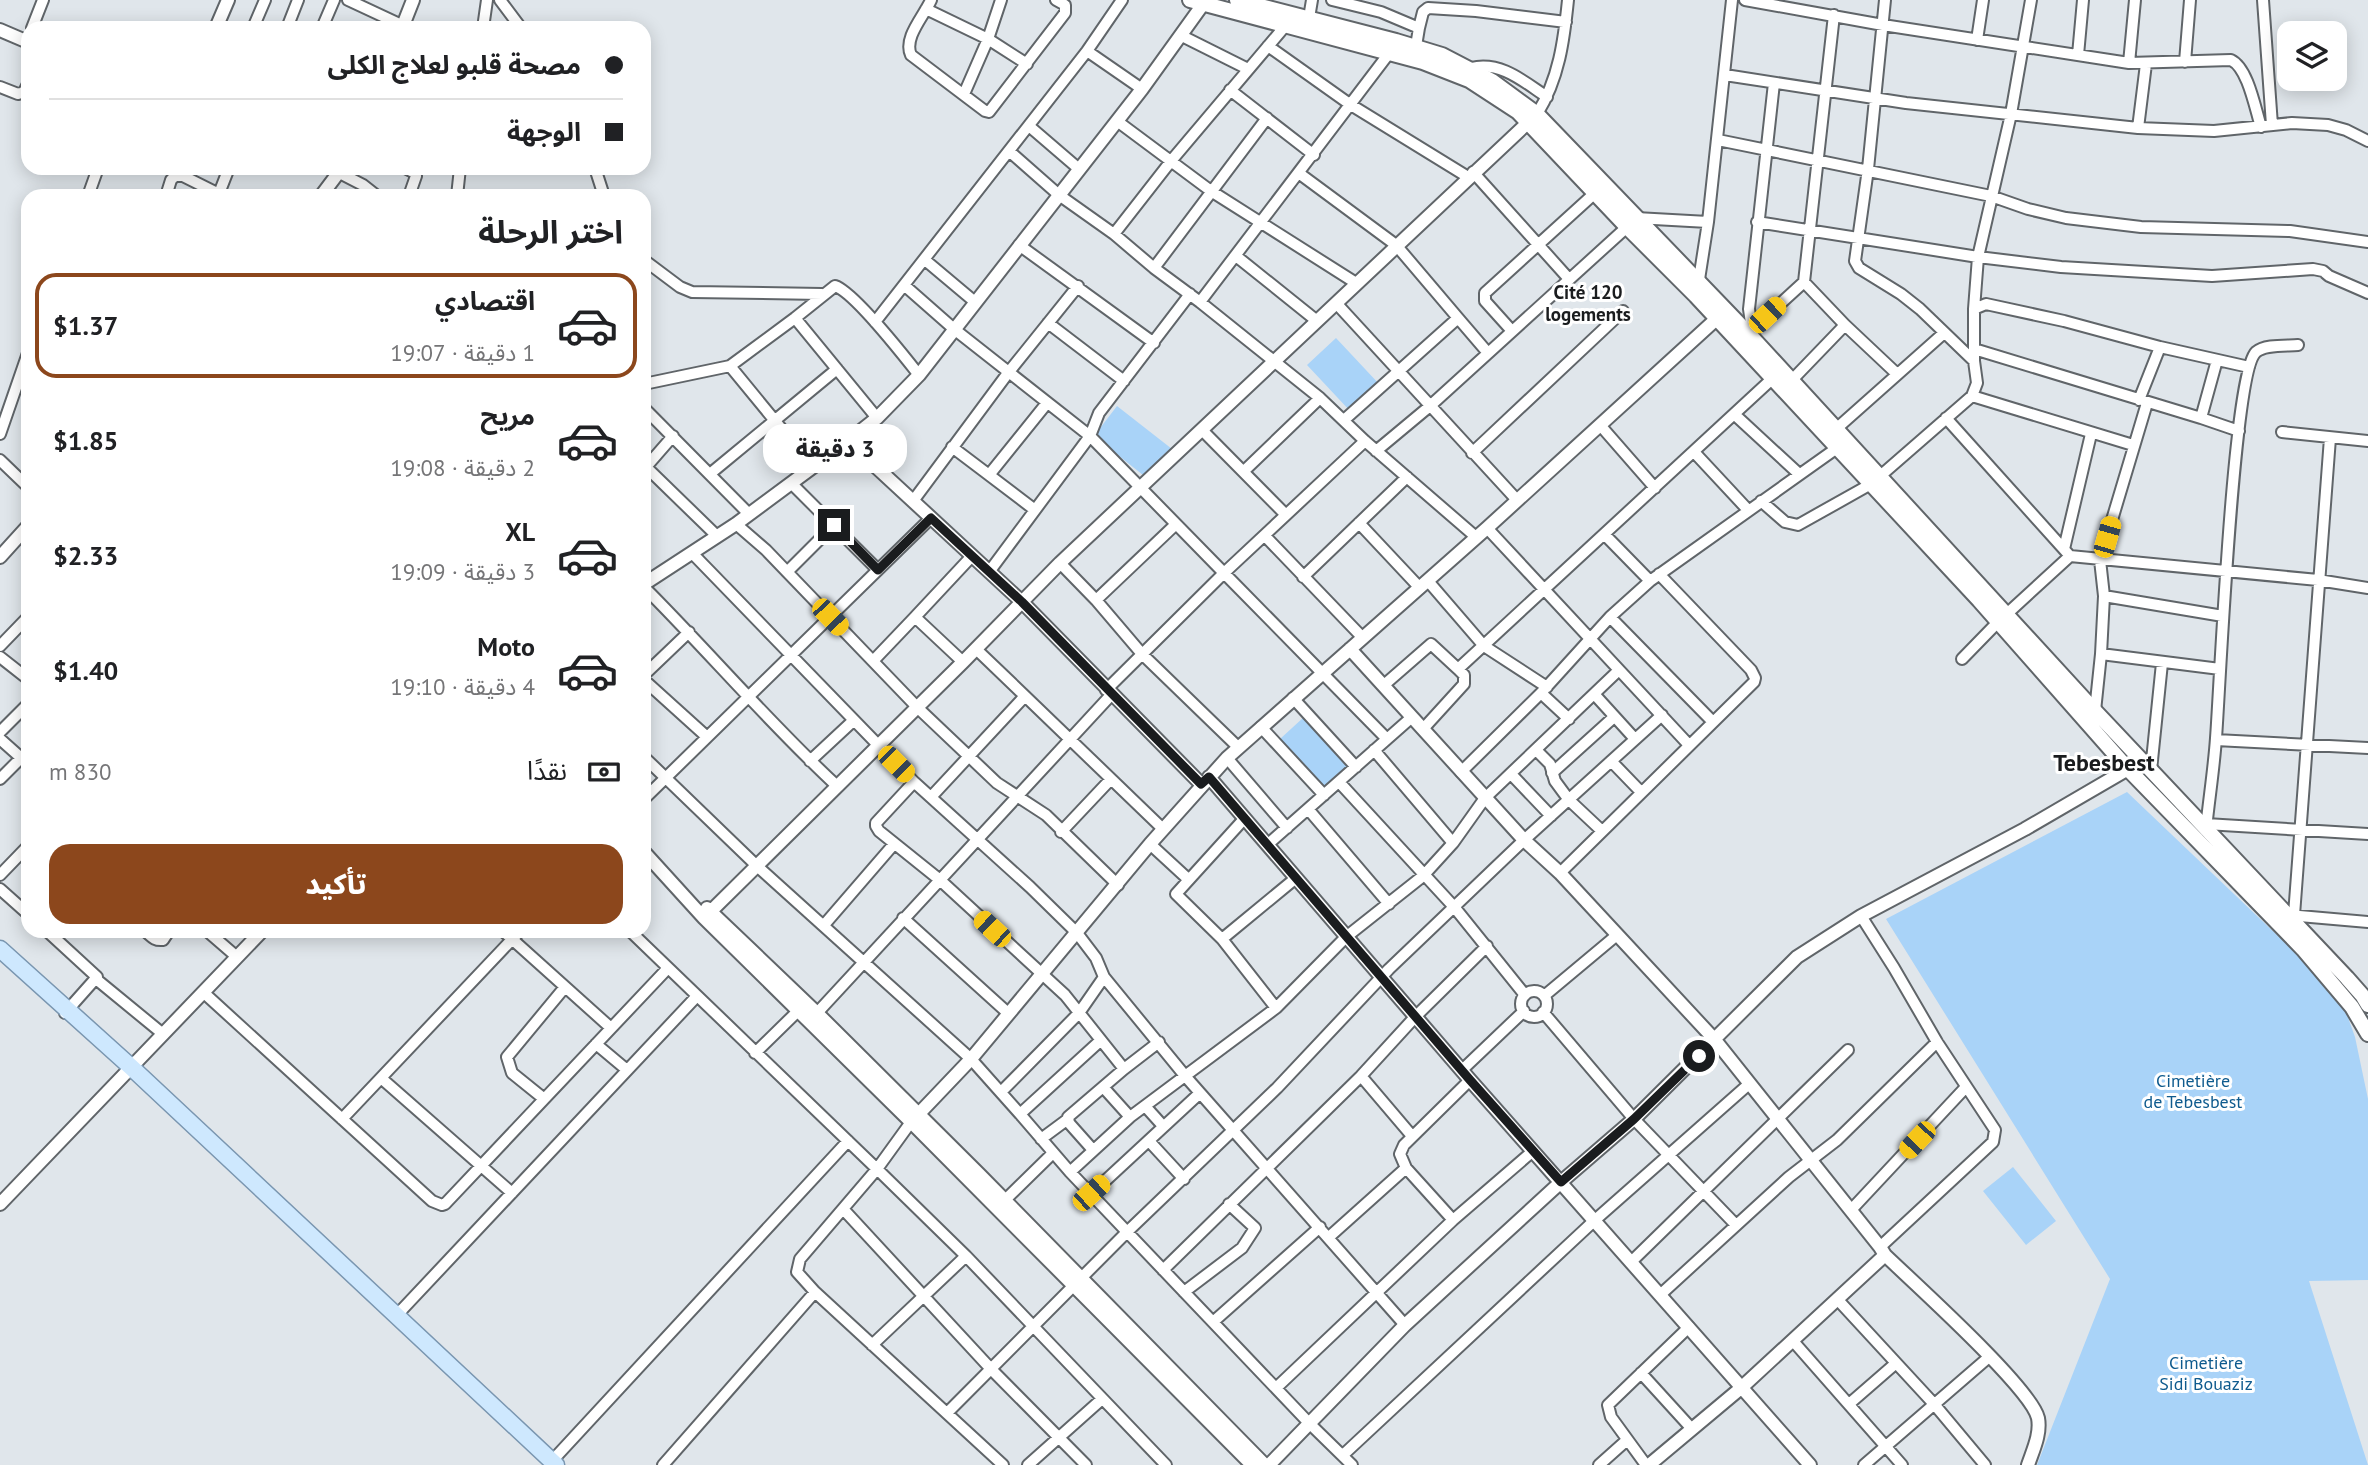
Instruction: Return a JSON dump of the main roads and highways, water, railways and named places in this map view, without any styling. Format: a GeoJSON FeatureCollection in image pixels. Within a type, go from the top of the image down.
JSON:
{"type":"FeatureCollection","features":[{"type":"Feature","properties":{"kind":"main road"},"geometry":{"type":"LineString","coordinates":[[1190,0],[1390,52],[1469,80],[1532,118],[1595,193],[1631,222]]}},
{"type":"Feature","properties":{"kind":"main road"},"geometry":{"type":"LineString","coordinates":[[1237,0],[1264,3],[1309,18],[1416,46],[1471,68],[1505,90],[1698,289],[1837,448],[1876,480]]}},
{"type":"Feature","properties":{"kind":"main road"},"geometry":{"type":"LineString","coordinates":[[1721,314],[1750,331],[1836,429],[1876,480],[2002,618],[2128,769],[2303,949],[2352,1007],[2367,1031]]}},
{"type":"Feature","properties":{"kind":"main road"},"geometry":{"type":"LineString","coordinates":[[2002,618],[2206,826],[2290,915],[2368,1005]]}},
{"type":"Feature","properties":{"kind":"main road"},"geometry":{"type":"LineString","coordinates":[[0,949],[65,1013],[396,1315],[551,1464]]}},
{"type":"Feature","properties":{"kind":"main road"},"geometry":{"type":"LineString","coordinates":[[0,959],[65,1013]]}},
{"type":"Feature","properties":{"kind":"main road"},"geometry":{"type":"LineString","coordinates":[[128,1070],[551,1464]]}},
{"type":"Feature","properties":{"kind":"district","name":"Cité 120 logements"},"geometry":{"type":"Point","coordinates":[1588,303]}},
{"type":"Feature","properties":{"kind":"district","name":"Tebesbest"},"geometry":{"type":"Point","coordinates":[2104,762]}},
{"type":"Feature","properties":{"kind":"park label","name":"Cimetière de Tebesbest"},"geometry":{"type":"Point","coordinates":[2193,1090]}},
{"type":"Feature","properties":{"kind":"park label","name":"Cimetière Sidi Bouaziz"},"geometry":{"type":"Point","coordinates":[2206,1372]}}]}
